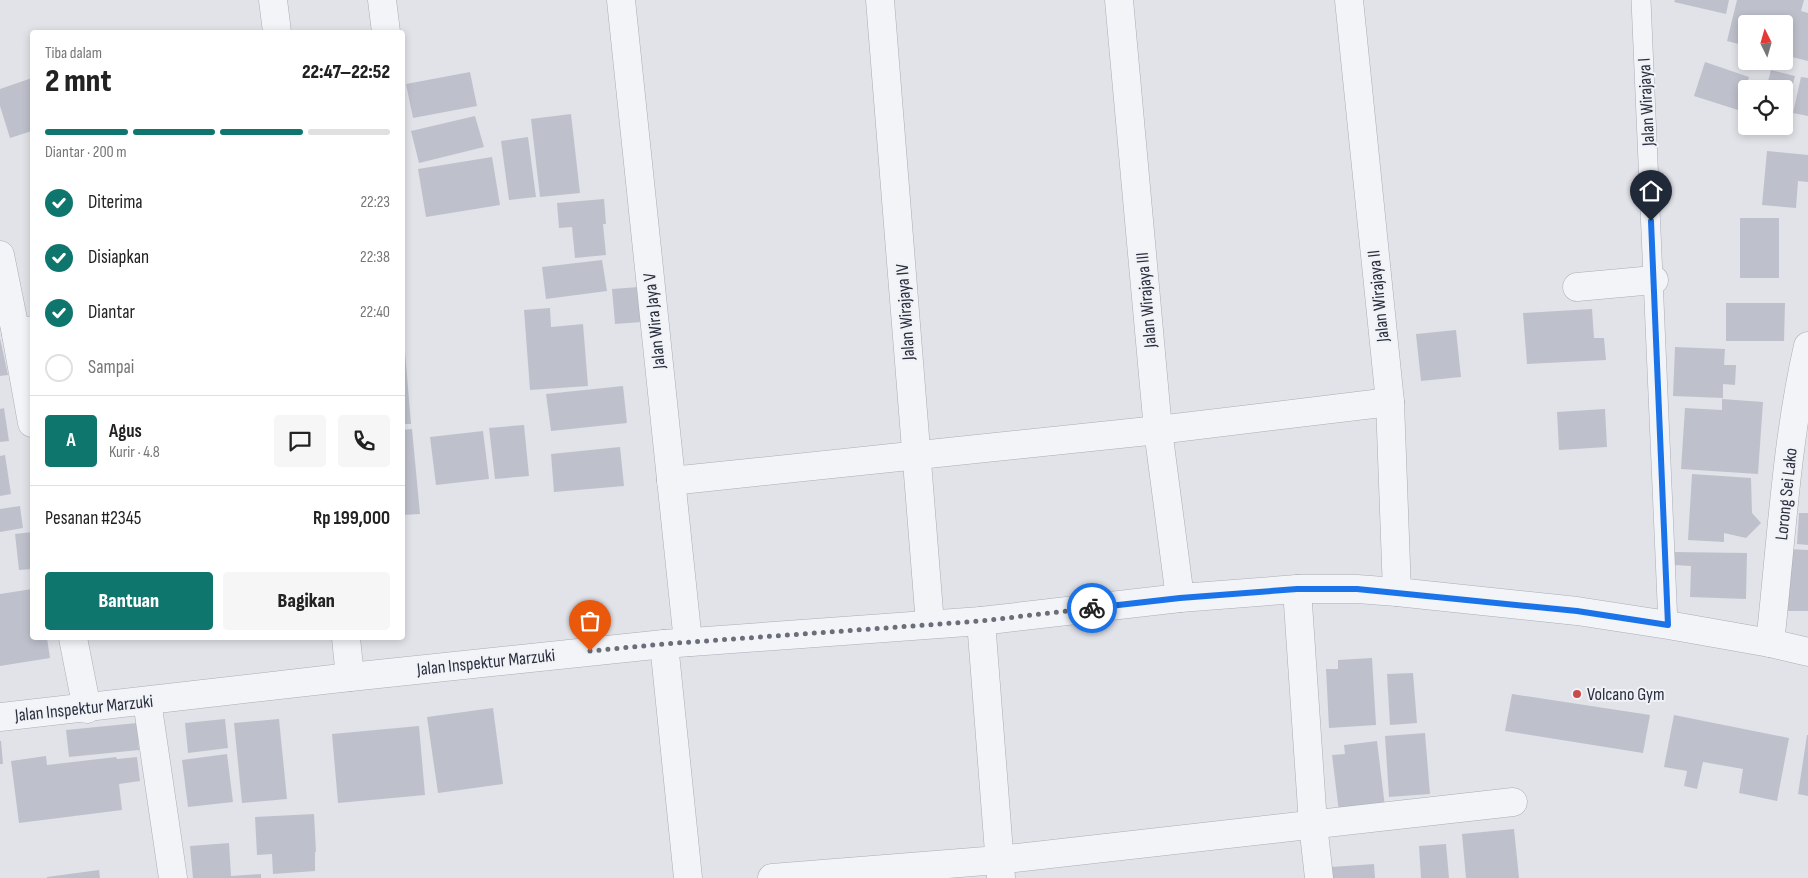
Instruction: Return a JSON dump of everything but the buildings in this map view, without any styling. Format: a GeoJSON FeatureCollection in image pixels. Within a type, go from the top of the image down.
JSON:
{"type":"FeatureCollection","features":[{"type":"Feature","properties":{"kind":"street"},"geometry":{"type":"LineString","coordinates":[[273,0],[277,30]]}},
{"type":"Feature","properties":{"kind":"street"},"geometry":{"type":"LineString","coordinates":[[382,0],[386,30]]}},
{"type":"Feature","properties":{"kind":"street","name":"Jalan Wira Jaya V"},"geometry":{"type":"LineString","coordinates":[[620,0],[671,481],[676,643],[688,878]]}},
{"type":"Feature","properties":{"kind":"street","name":"Jalan Wirajaya IV"},"geometry":{"type":"LineString","coordinates":[[880,0],[930,624]]}},
{"type":"Feature","properties":{"kind":"street","name":"Jalan Wirajaya III"},"geometry":{"type":"LineString","coordinates":[[1119,0],[1158,430],[1180,598]]}},
{"type":"Feature","properties":{"kind":"street","name":"Jalan Wirajaya II"},"geometry":{"type":"LineString","coordinates":[[1349,0],[1390,402],[1397,592]]}},
{"type":"Feature","properties":{"kind":"street"},"geometry":{"type":"LineString","coordinates":[[0,255],[24,332],[30,400]]}},
{"type":"Feature","properties":{"kind":"street"},"geometry":{"type":"LineString","coordinates":[[1577,287],[1654,280]]}},
{"type":"Feature","properties":{"kind":"street","name":"Lorong Sei Lako"},"geometry":{"type":"LineString","coordinates":[[1770,643],[1793,429],[1808,346]]}},
{"type":"Feature","properties":{"kind":"street"},"geometry":{"type":"LineString","coordinates":[[671,481],[916,457],[1390,402]]}},
{"type":"Feature","properties":{"kind":"street"},"geometry":{"type":"LineString","coordinates":[[1297,589],[1313,824],[1319,878]]}},
{"type":"Feature","properties":{"kind":"street","name":"Jalan Inspektur Marzuki"},"geometry":{"type":"LineString","coordinates":[[0,717],[350,677],[676,643],[981,621],[1180,598],[1297,589],[1357,589],[1397,592],[1577,611],[1770,643],[1808,652]]}},
{"type":"Feature","properties":{"kind":"street"},"geometry":{"type":"LineString","coordinates":[[981,621],[1000,869]]}},
{"type":"Feature","properties":{"kind":"street"},"geometry":{"type":"LineString","coordinates":[[74,640],[87,708]]}},
{"type":"Feature","properties":{"kind":"street"},"geometry":{"type":"LineString","coordinates":[[346,640],[350,677]]}},
{"type":"Feature","properties":{"kind":"street"},"geometry":{"type":"LineString","coordinates":[[148,701],[173,878]]}},
{"type":"Feature","properties":{"kind":"street"},"geometry":{"type":"LineString","coordinates":[[772,878],[1000,869],[1313,824],[1513,802]]}},
{"type":"Feature","properties":{"kind":"lane","name":"Jalan Wirajaya I"},"geometry":{"type":"LineString","coordinates":[[1641,0],[1668,625]]}},
{"type":"Feature","properties":{"kind":"way so far"},"geometry":{"type":"LineString","coordinates":[[590,651],[981,621],[1092,608]]}},
{"type":"Feature","properties":{"kind":"place","name":"Volcano Gym"},"geometry":{"type":"Point","coordinates":[1577,694]}},
{"type":"Feature","properties":{"kind":"route"},"geometry":{"type":"LineString","coordinates":[[1092,608],[1180,598],[1297,589],[1357,589],[1577,611],[1668,625],[1651,221]]}}]}
